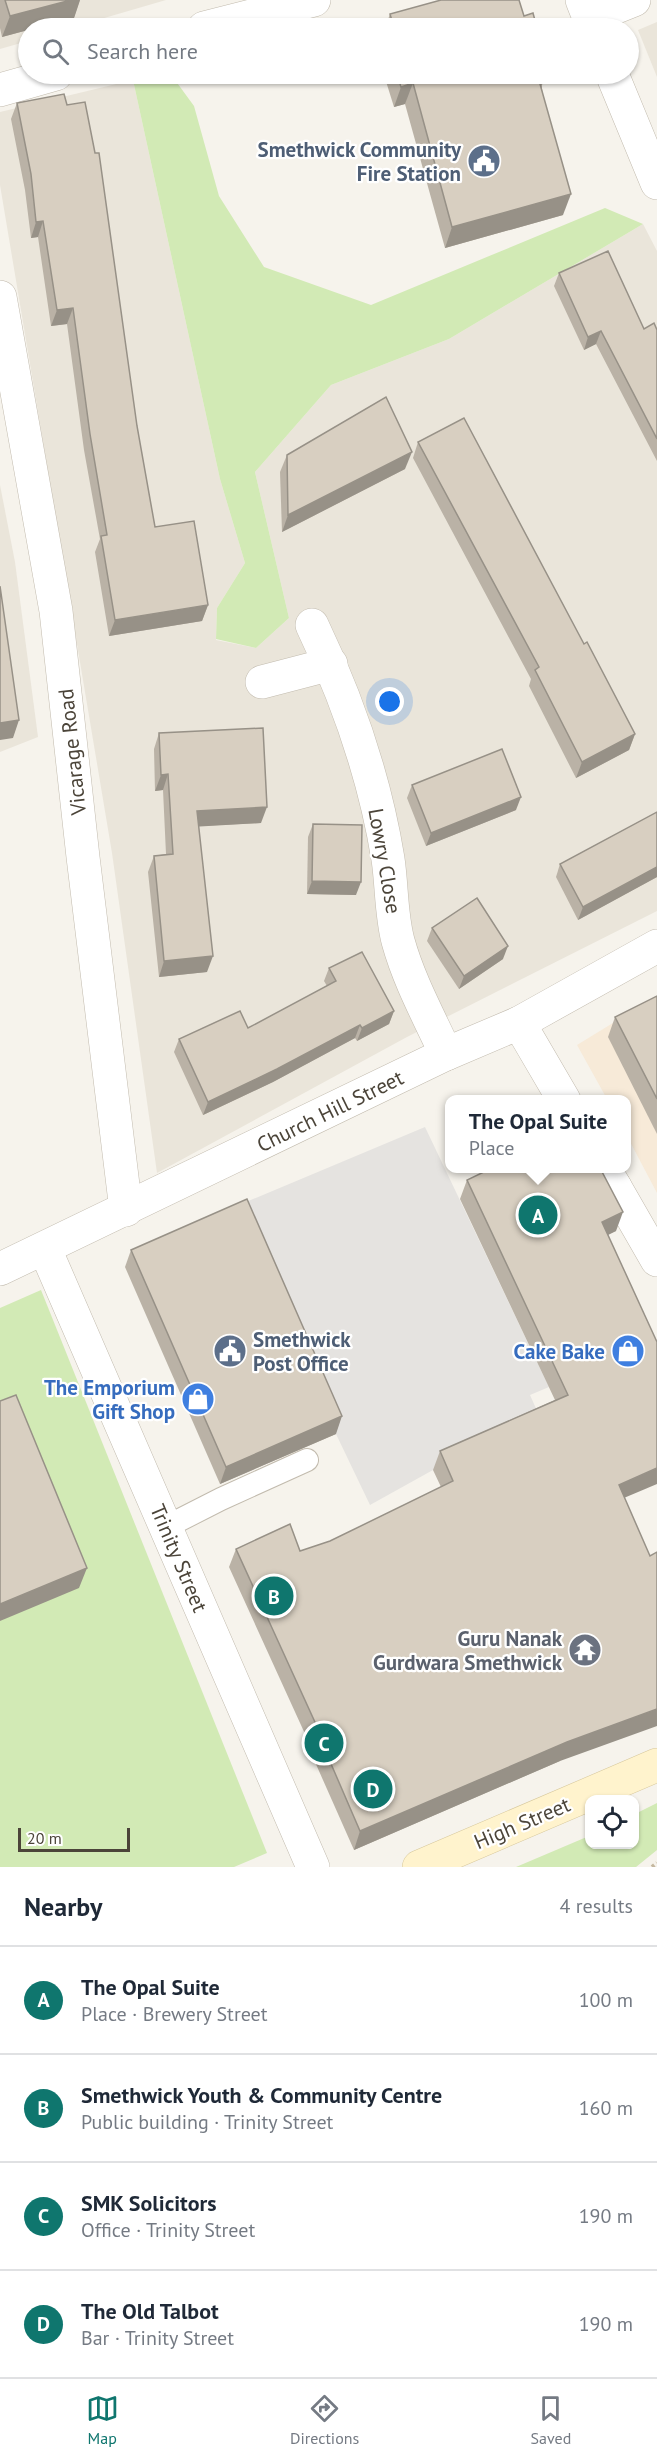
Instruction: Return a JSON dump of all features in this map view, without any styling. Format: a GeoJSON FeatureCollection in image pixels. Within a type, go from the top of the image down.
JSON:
{"type":"FeatureCollection","features":[{"type":"Feature","properties":{"kind":"main road","name":"High Street"},"geometry":{"type":"LineString","coordinates":[[419,1867],[657,1765]]}},
{"type":"Feature","properties":{"kind":"street"},"geometry":{"type":"LineString","coordinates":[[243,18],[314,0]]}},
{"type":"Feature","properties":{"kind":"street"},"geometry":{"type":"LineString","coordinates":[[588,16],[634,0]]}},
{"type":"Feature","properties":{"kind":"street"},"geometry":{"type":"LineString","coordinates":[[0,90],[21,84]]}},
{"type":"Feature","properties":{"kind":"street"},"geometry":{"type":"LineString","coordinates":[[616,84],[657,183]]}},
{"type":"Feature","properties":{"kind":"street","name":"Vicarage Road"},"geometry":{"type":"LineString","coordinates":[[0,297],[56,611],[84,869],[126,1210]]}},
{"type":"Feature","properties":{"kind":"street","name":"Lowry Close"},"geometry":{"type":"LineString","coordinates":[[312,625],[331,664],[368,774],[388,858],[397,939],[411,981],[446,1054]]}},
{"type":"Feature","properties":{"kind":"street"},"geometry":{"type":"LineString","coordinates":[[262,682],[331,664]]}},
{"type":"Feature","properties":{"kind":"street","name":"Church Hill Street"},"geometry":{"type":"LineString","coordinates":[[0,1269],[45,1250],[446,1054],[519,1023],[657,946]]}},
{"type":"Feature","properties":{"kind":"street"},"geometry":{"type":"LineString","coordinates":[[519,1023],[561,1095]]}},
{"type":"Feature","properties":{"kind":"street"},"geometry":{"type":"LineString","coordinates":[[610,1178],[657,1260]]}},
{"type":"Feature","properties":{"kind":"street","name":"Trinity Street"},"geometry":{"type":"LineString","coordinates":[[45,1250],[313,1867]]}},
{"type":"Feature","properties":{"kind":"lane"},"geometry":{"type":"LineString","coordinates":[[166,1527],[307,1460]]}},
{"type":"Feature","properties":{"kind":"path"},"geometry":{"type":"LineString","coordinates":[[652,1867],[657,1863]]}},
{"type":"Feature","properties":{"kind":"shaded area"},"geometry":{"type":"Polygon","coordinates":[[[0,0],[166,0],[104,18],[18,18],[18,44],[0,49],[0,0]]]}},
{"type":"Feature","properties":{"kind":"shaded area"},"geometry":{"type":"Polygon","coordinates":[[[657,22],[657,77],[639,32],[639,30],[657,22]]]}},
{"type":"Feature","properties":{"kind":"shaded area"},"geometry":{"type":"Polygon","coordinates":[[[116,84],[134,84],[220,479],[245,563],[217,608],[216,640],[256,648],[289,618],[255,472],[331,385],[449,339],[643,224],[657,251],[657,911],[407,1037],[157,1173],[112,853],[0,185],[0,112],[116,84]]]}},
{"type":"Feature","properties":{"kind":"shaded area"},"geometry":{"type":"Polygon","coordinates":[[[0,485],[15,562],[38,737],[0,752],[0,485]]]}},
{"type":"Feature","properties":{"kind":"shaded area"},"geometry":{"type":"Polygon","coordinates":[[[657,996],[657,1193],[631,1144],[631,1095],[605,1095],[577,1045],[657,996]]]}},
{"type":"Feature","properties":{"kind":"shaded area"},"geometry":{"type":"Polygon","coordinates":[[[425,1127],[549,1387],[530,1395],[542,1422],[433,1470],[370,1505],[336,1434],[246,1202],[425,1127]]]}},
{"type":"Feature","properties":{"kind":"green space"},"geometry":{"type":"Polygon","coordinates":[[[134,84],[178,84],[194,106],[219,196],[264,267],[371,305],[605,208],[643,224],[449,339],[331,385],[255,472],[289,618],[256,648],[216,639],[217,608],[245,563],[220,479],[134,84]]]}},
{"type":"Feature","properties":{"kind":"green space"},"geometry":{"type":"Polygon","coordinates":[[[41,1290],[267,1853],[234,1867],[0,1867],[0,1308],[41,1290]]]}},
{"type":"Feature","properties":{"kind":"green space"},"geometry":{"type":"Polygon","coordinates":[[[657,1803],[657,1850],[636,1867],[516,1867],[585,1838],[585,1849],[639,1849],[639,1812],[657,1803]]]}},
{"type":"Feature","properties":{"kind":"building"},"geometry":{"type":"Polygon","coordinates":[[[5,0],[71,0],[10,16],[5,0]]]}},
{"type":"Feature","properties":{"kind":"building"},"geometry":{"type":"Polygon","coordinates":[[[441,0],[519,0],[524,16],[533,13],[534,18],[391,18],[390,14],[441,0]]]}},
{"type":"Feature","properties":{"kind":"building","name":"Smethwick Community Fire Station"},"geometry":{"type":"Polygon","coordinates":[[[413,84],[540,84],[571,194],[452,227],[413,84]]]}},
{"type":"Feature","properties":{"kind":"building"},"geometry":{"type":"Polygon","coordinates":[[[64,94],[67,105],[85,102],[95,153],[99,153],[137,426],[155,527],[194,521],[208,605],[115,620],[101,536],[107,535],[90,434],[73,308],[57,310],[43,221],[36,222],[31,174],[17,103],[64,94]]]}},
{"type":"Feature","properties":{"kind":"building"},"geometry":{"type":"Polygon","coordinates":[[[608,251],[644,329],[654,323],[657,330],[657,439],[601,331],[588,337],[559,273],[608,251]]]}},
{"type":"Feature","properties":{"kind":"building"},"geometry":{"type":"Polygon","coordinates":[[[386,397],[412,452],[288,515],[287,455],[386,397]]]}},
{"type":"Feature","properties":{"kind":"building"},"geometry":{"type":"Polygon","coordinates":[[[464,418],[584,644],[587,642],[635,734],[582,762],[535,670],[539,667],[418,442],[464,418]]]}},
{"type":"Feature","properties":{"kind":"building"},"geometry":{"type":"Polygon","coordinates":[[[0,586],[19,720],[0,723],[0,586]]]}},
{"type":"Feature","properties":{"kind":"building"},"geometry":{"type":"Polygon","coordinates":[[[263,728],[267,807],[197,811],[213,956],[164,961],[154,856],[173,854],[168,774],[161,775],[159,733],[263,728]]]}},
{"type":"Feature","properties":{"kind":"building"},"geometry":{"type":"Polygon","coordinates":[[[502,749],[521,797],[431,833],[412,785],[502,749]]]}},
{"type":"Feature","properties":{"kind":"building"},"geometry":{"type":"Polygon","coordinates":[[[657,812],[657,867],[583,907],[560,864],[657,812]]]}},
{"type":"Feature","properties":{"kind":"building"},"geometry":{"type":"Polygon","coordinates":[[[313,824],[362,825],[361,882],[312,881],[313,824]]]}},
{"type":"Feature","properties":{"kind":"building"},"geometry":{"type":"Polygon","coordinates":[[[477,898],[508,946],[464,976],[432,928],[477,898]]]}},
{"type":"Feature","properties":{"kind":"building"},"geometry":{"type":"Polygon","coordinates":[[[362,952],[394,1011],[362,1028],[360,1025],[208,1102],[179,1039],[240,1011],[248,1028],[336,981],[329,968],[362,952]]]}},
{"type":"Feature","properties":{"kind":"building"},"geometry":{"type":"Polygon","coordinates":[[[657,996],[657,1099],[615,1017],[657,996]]]}},
{"type":"Feature","properties":{"kind":"building"},"geometry":{"type":"Polygon","coordinates":[[[482,1173],[603,1173],[623,1212],[602,1222],[657,1342],[657,1468],[619,1485],[650,1556],[657,1552],[657,1709],[567,1742],[360,1831],[322,1743],[324,1742],[236,1549],[290,1524],[300,1551],[330,1541],[453,1481],[440,1451],[568,1395],[467,1180],[482,1173]]]}},
{"type":"Feature","properties":{"kind":"building","name":"Smethwick Post Office"},"geometry":{"type":"Polygon","coordinates":[[[247,1199],[342,1416],[226,1467],[131,1250],[247,1199]]]}},
{"type":"Feature","properties":{"kind":"building"},"geometry":{"type":"Polygon","coordinates":[[[16,1395],[87,1568],[0,1604],[0,1401],[16,1395]]]}},
{"type":"Feature","properties":{"kind":"place","name":"Smethwick Community Fire Station"},"geometry":{"type":"Point","coordinates":[484,161]}},
{"type":"Feature","properties":{"kind":"place","name":"The Opal Suite"},"geometry":{"type":"Point","coordinates":[538,1215]}},
{"type":"Feature","properties":{"kind":"place","name":"Smethwick Post Office"},"geometry":{"type":"Point","coordinates":[230,1351]}},
{"type":"Feature","properties":{"kind":"place","name":"Cake Bake"},"geometry":{"type":"Point","coordinates":[628,1351]}},
{"type":"Feature","properties":{"kind":"place","name":"The Emporium Gift Shop"},"geometry":{"type":"Point","coordinates":[198,1399]}},
{"type":"Feature","properties":{"kind":"place","name":"Smethwick Youth & Community Centre"},"geometry":{"type":"Point","coordinates":[274,1596]}},
{"type":"Feature","properties":{"kind":"place","name":"Guru Nanak Gurdwara Smethwick"},"geometry":{"type":"Point","coordinates":[585,1650]}},
{"type":"Feature","properties":{"kind":"place","name":"SMK Solicitors"},"geometry":{"type":"Point","coordinates":[324,1743]}},
{"type":"Feature","properties":{"kind":"place","name":"The Old Talbot"},"geometry":{"type":"Point","coordinates":[373,1789]}}]}
